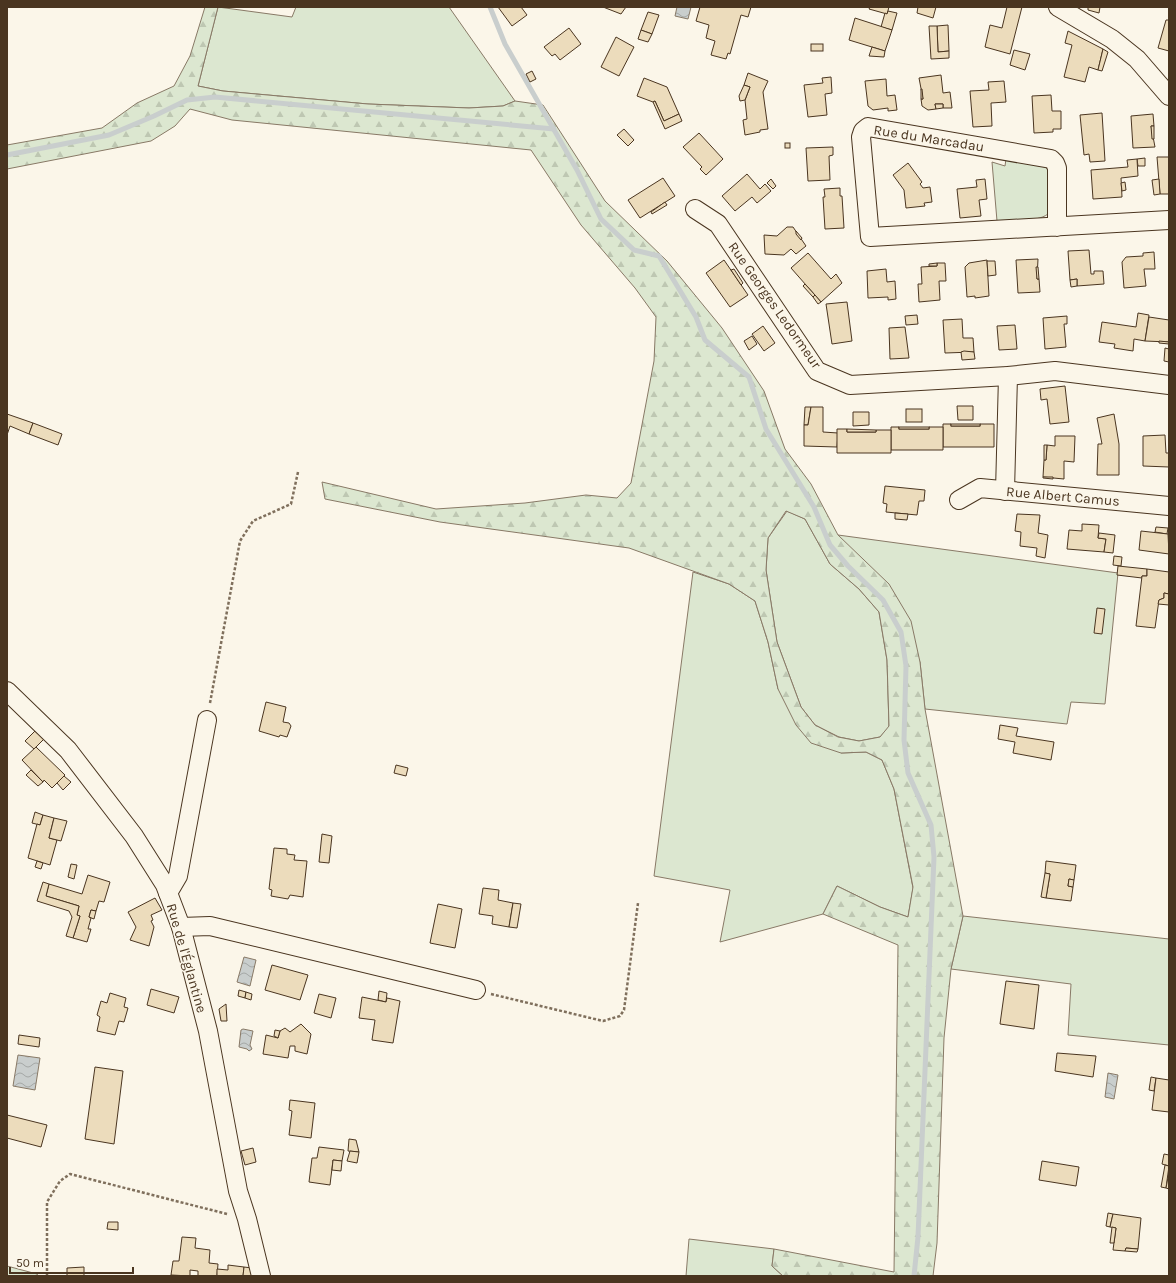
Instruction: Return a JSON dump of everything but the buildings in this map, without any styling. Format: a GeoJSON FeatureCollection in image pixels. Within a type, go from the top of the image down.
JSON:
{"type":"FeatureCollection","features":[{"type":"Feature","properties":{"kind":"street"},"geometry":{"type":"LineString","coordinates":[[1058,7],[1112,38],[1137,59],[1169,96]]}},
{"type":"Feature","properties":{"kind":"street","name":"Rue du Marcadau"},"geometry":{"type":"LineString","coordinates":[[1058,227],[1057,168],[1056,163],[1051,159],[868,127],[863,131],[861,137],[870,237],[1058,227],[1169,220]]}},
{"type":"Feature","properties":{"kind":"street","name":"Rue Georges Ledormeur"},"geometry":{"type":"LineString","coordinates":[[695,209],[718,224],[818,371],[850,385],[1008,376],[1055,371],[1169,385]]}},
{"type":"Feature","properties":{"kind":"street"},"geometry":{"type":"LineString","coordinates":[[1005,491],[1008,376]]}},
{"type":"Feature","properties":{"kind":"street","name":"Rue Albert Camus"},"geometry":{"type":"LineString","coordinates":[[959,500],[980,488],[1169,506]]}},
{"type":"Feature","properties":{"kind":"street","name":"Rue de l'Églantine"},"geometry":{"type":"LineString","coordinates":[[7,691],[68,750],[134,836],[168,893],[181,927],[208,1031],[238,1191],[247,1219],[261,1276]]}},
{"type":"Feature","properties":{"kind":"street"},"geometry":{"type":"LineString","coordinates":[[168,893],[178,876],[207,720]]}},
{"type":"Feature","properties":{"kind":"street"},"geometry":{"type":"LineString","coordinates":[[181,927],[210,926],[476,990]]}},
{"type":"Feature","properties":{"kind":"path"},"geometry":{"type":"LineString","coordinates":[[207,720],[240,541],[253,521],[291,504],[298,472]]}},
{"type":"Feature","properties":{"kind":"path"},"geometry":{"type":"LineString","coordinates":[[476,990],[603,1021],[620,1016],[624,1010],[638,903]]}},
{"type":"Feature","properties":{"kind":"path"},"geometry":{"type":"LineString","coordinates":[[47,1276],[47,1202],[60,1181],[70,1174],[247,1219]]}},
{"type":"Feature","properties":{"kind":"green space"},"geometry":{"type":"Polygon","coordinates":[[[205,7],[218,7],[198,86],[223,91],[368,104],[469,108],[503,106],[515,101],[543,105],[605,201],[667,261],[722,328],[764,391],[785,449],[811,484],[838,535],[889,584],[911,621],[920,662],[925,709],[963,916],[951,969],[944,1038],[937,1243],[933,1276],[783,1276],[772,1266],[774,1249],[894,1272],[898,945],[823,914],[837,886],[880,907],[908,917],[913,887],[894,789],[882,760],[866,752],[841,753],[811,743],[796,725],[778,689],[768,642],[755,601],[729,584],[629,548],[440,522],[325,499],[322,482],[436,509],[525,503],[586,495],[617,498],[631,483],[654,361],[656,317],[635,288],[581,225],[531,150],[232,120],[190,109],[175,126],[151,141],[7,169],[7,145],[102,128],[137,103],[174,86],[190,56],[205,7]],[[786,511],[768,538],[766,570],[777,642],[801,707],[815,725],[838,737],[859,741],[880,737],[889,726],[887,660],[879,612],[859,589],[830,564],[805,519],[786,511]]]}},
{"type":"Feature","properties":{"kind":"green space"},"geometry":{"type":"Polygon","coordinates":[[[218,7],[292,17],[296,7],[449,7],[515,101],[503,106],[469,108],[368,104],[223,91],[198,86],[218,7]]]}},
{"type":"Feature","properties":{"kind":"green space"},"geometry":{"type":"Polygon","coordinates":[[[1006,159],[1045,167],[1049,170],[1050,212],[1046,216],[1018,221],[997,221],[992,162],[1005,166],[1006,159]]]}},
{"type":"Feature","properties":{"kind":"green space"},"geometry":{"type":"Polygon","coordinates":[[[787,511],[805,519],[830,564],[859,589],[879,612],[887,660],[889,727],[880,737],[859,741],[839,737],[815,725],[801,707],[777,642],[766,570],[768,538],[787,511]]]}},
{"type":"Feature","properties":{"kind":"green space"},"geometry":{"type":"Polygon","coordinates":[[[838,535],[1118,573],[1105,704],[1071,702],[1067,724],[925,709],[920,662],[838,535]]]}},
{"type":"Feature","properties":{"kind":"green space"},"geometry":{"type":"Polygon","coordinates":[[[693,572],[729,584],[755,601],[768,642],[778,689],[841,753],[866,752],[882,760],[894,789],[913,888],[908,917],[880,907],[837,886],[823,914],[720,942],[730,890],[654,876],[693,572]]]}},
{"type":"Feature","properties":{"kind":"green space"},"geometry":{"type":"Polygon","coordinates":[[[963,916],[1169,939],[1169,1045],[1068,1035],[1071,984],[951,969],[963,916]]]}},
{"type":"Feature","properties":{"kind":"green space"},"geometry":{"type":"Polygon","coordinates":[[[689,1239],[774,1249],[772,1266],[783,1276],[686,1276],[689,1239]]]}},
{"type":"Feature","properties":{"kind":"green space"},"geometry":{"type":"Polygon","coordinates":[[[7,1266],[37,1274],[38,1276],[7,1276],[7,1266]]]}},
{"type":"Feature","properties":{"kind":"water"},"geometry":{"type":"Polygon","coordinates":[[[677,7],[691,7],[688,19],[675,16],[677,7]]]}},
{"type":"Feature","properties":{"kind":"water"},"geometry":{"type":"Polygon","coordinates":[[[244,957],[256,960],[250,986],[237,982],[244,957]]]}},
{"type":"Feature","properties":{"kind":"water"},"geometry":{"type":"Polygon","coordinates":[[[241,1030],[253,1031],[250,1045],[252,1049],[249,1051],[239,1047],[241,1030]]]}},
{"type":"Feature","properties":{"kind":"water"},"geometry":{"type":"Polygon","coordinates":[[[18,1055],[40,1058],[35,1090],[13,1086],[18,1055]]]}},
{"type":"Feature","properties":{"kind":"water"},"geometry":{"type":"Polygon","coordinates":[[[1108,1073],[1118,1075],[1114,1099],[1105,1097],[1108,1073]]]}},
{"type":"Feature","properties":{"kind":"waterway"},"geometry":{"type":"LineString","coordinates":[[490,7],[505,44],[577,170],[601,219],[634,250],[659,256],[696,317],[705,340],[749,377],[766,429],[814,507],[830,545],[848,566],[883,600],[901,632],[906,666],[904,740],[908,773],[931,825],[934,857],[918,1237],[914,1276]]}},
{"type":"Feature","properties":{"kind":"waterway"},"geometry":{"type":"LineString","coordinates":[[7,155],[109,135],[187,100],[215,97],[554,129]]}}]}
